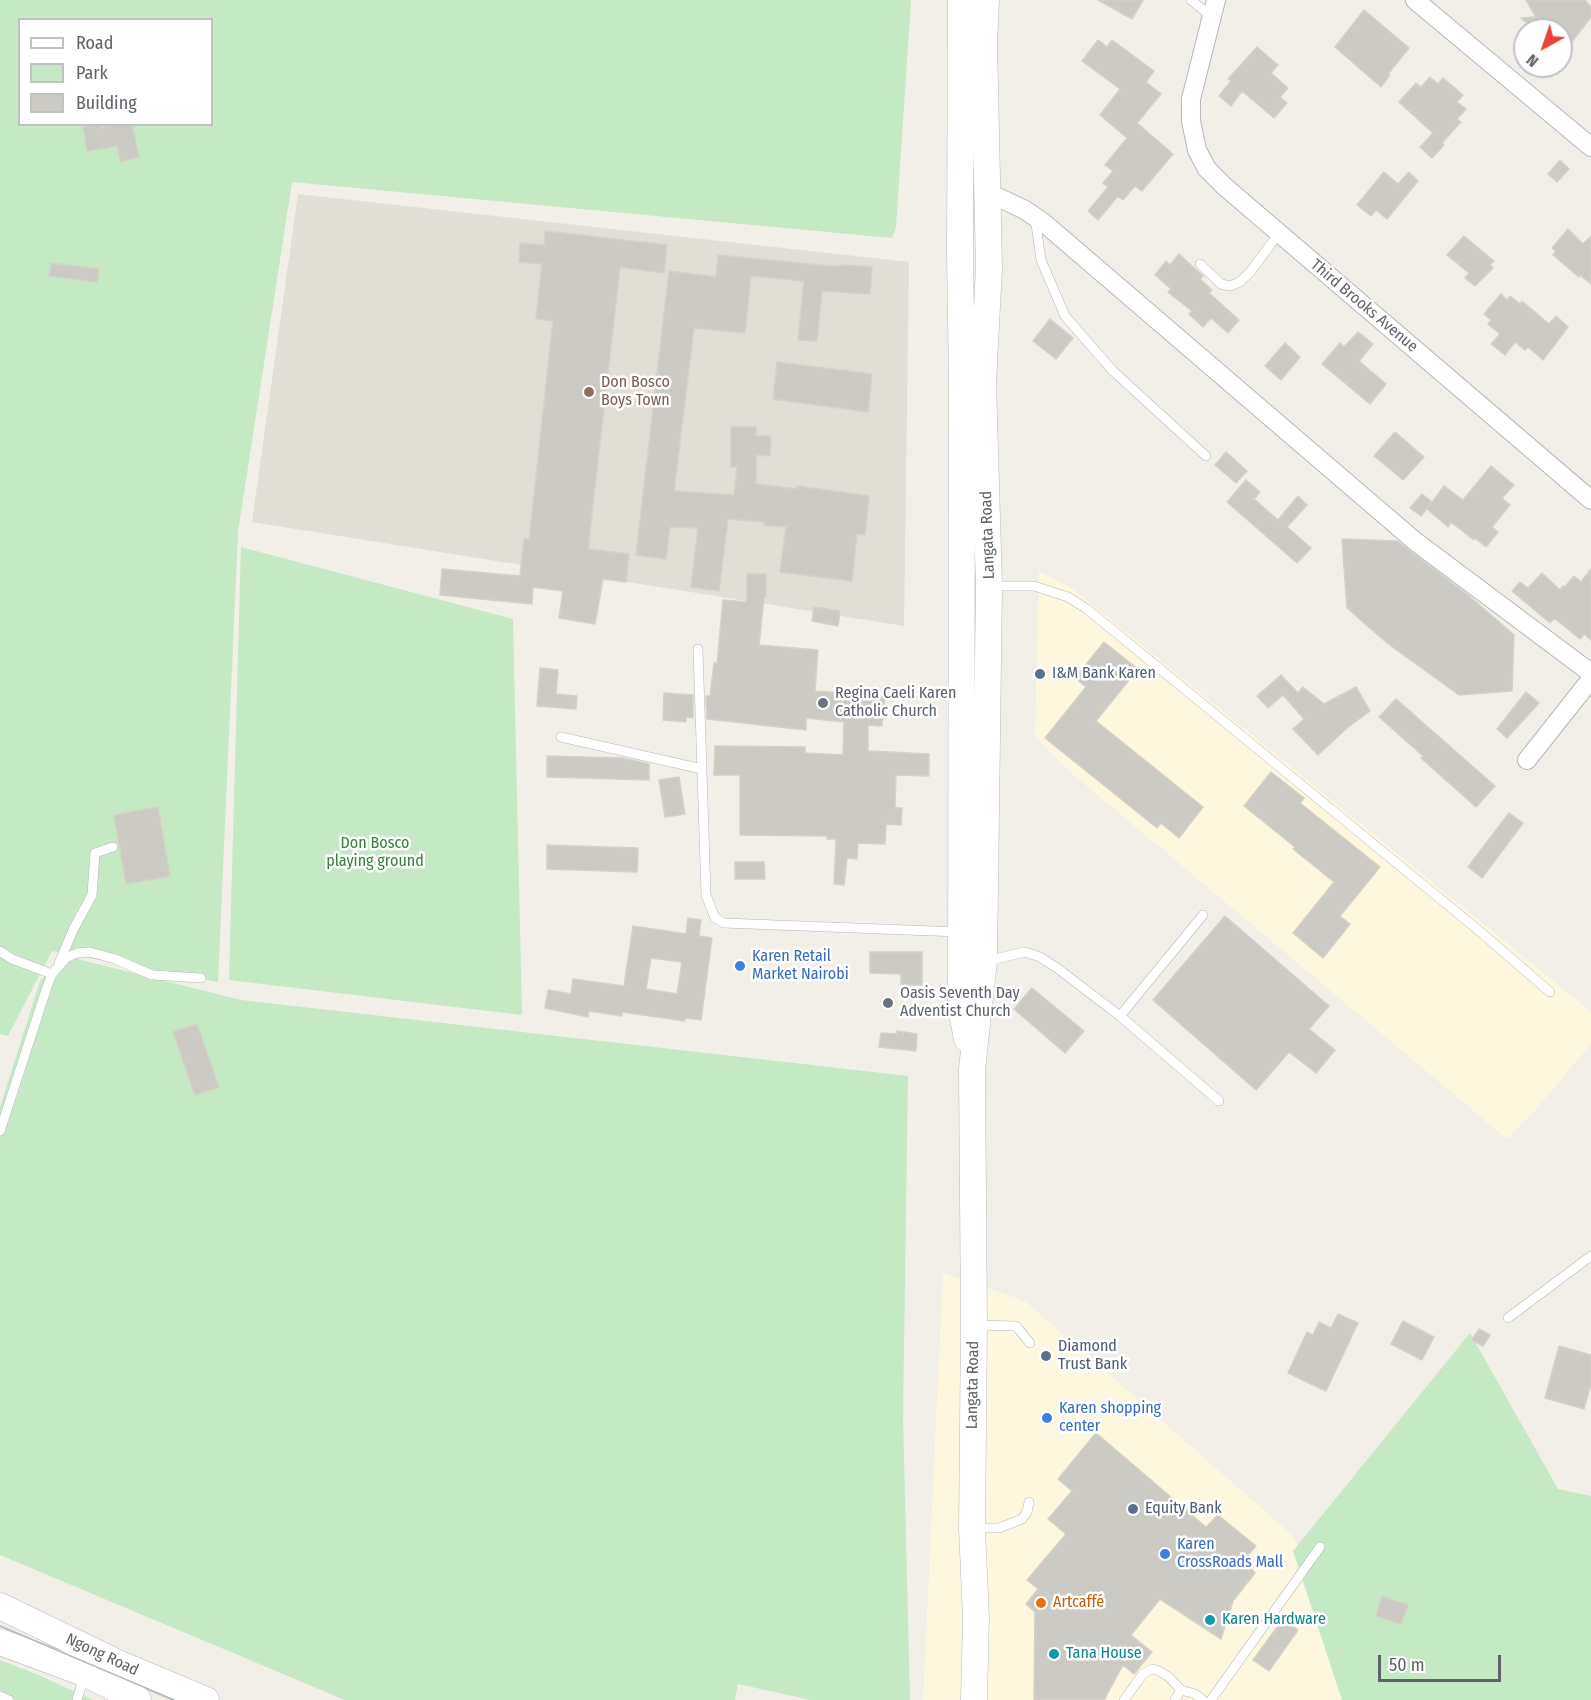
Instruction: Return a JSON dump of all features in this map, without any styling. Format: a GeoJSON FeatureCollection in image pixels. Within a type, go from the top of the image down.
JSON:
{"type":"FeatureCollection","features":[{"type":"Feature","properties":{"kind":"main road","name":"Langata Road"},"geometry":{"type":"LineString","coordinates":[[961,0],[961,1007],[972,1069]]}},
{"type":"Feature","properties":{"kind":"main road","name":"Langata Road"},"geometry":{"type":"LineString","coordinates":[[974,1700],[976,1618],[972,1528],[974,1325],[972,1069],[984,961],[989,586],[983,382],[989,268],[984,43],[986,0]]}},
{"type":"Feature","properties":{"kind":"main road","name":"Ngong Road"},"geometry":{"type":"LineString","coordinates":[[0,1606],[89,1662],[138,1700]]}},
{"type":"Feature","properties":{"kind":"main road","name":"Ngong Road"},"geometry":{"type":"LineString","coordinates":[[0,1642],[89,1662],[206,1700]]}},
{"type":"Feature","properties":{"kind":"street"},"geometry":{"type":"LineString","coordinates":[[1415,0],[1591,147]]}},
{"type":"Feature","properties":{"kind":"street","name":"Third Brooks Avenue"},"geometry":{"type":"LineString","coordinates":[[1214,8],[1191,99],[1191,121],[1197,150],[1207,169],[1591,500]]}},
{"type":"Feature","properties":{"kind":"street"},"geometry":{"type":"LineString","coordinates":[[987,192],[1035,217],[1416,542],[1591,673]]}},
{"type":"Feature","properties":{"kind":"street"},"geometry":{"type":"LineString","coordinates":[[1527,760],[1591,679]]}},
{"type":"Feature","properties":{"kind":"lane"},"geometry":{"type":"LineString","coordinates":[[1191,0],[1214,8]]}},
{"type":"Feature","properties":{"kind":"lane"},"geometry":{"type":"LineString","coordinates":[[1035,217],[1041,260],[1065,316],[1113,371],[1206,456]]}},
{"type":"Feature","properties":{"kind":"lane"},"geometry":{"type":"LineString","coordinates":[[1200,264],[1221,284],[1230,286],[1240,282],[1251,271],[1279,233]]}},
{"type":"Feature","properties":{"kind":"lane"},"geometry":{"type":"LineString","coordinates":[[989,586],[1034,586],[1068,597],[1087,609],[1477,928],[1550,992]]}},
{"type":"Feature","properties":{"kind":"lane"},"geometry":{"type":"LineString","coordinates":[[698,649],[706,895],[715,918],[724,922],[962,932]]}},
{"type":"Feature","properties":{"kind":"lane"},"geometry":{"type":"LineString","coordinates":[[561,737],[702,769]]}},
{"type":"Feature","properties":{"kind":"lane"},"geometry":{"type":"LineString","coordinates":[[0,1131],[52,974],[92,895],[95,853],[113,847]]}},
{"type":"Feature","properties":{"kind":"lane"},"geometry":{"type":"LineString","coordinates":[[1120,1016],[1203,915]]}},
{"type":"Feature","properties":{"kind":"lane"},"geometry":{"type":"LineString","coordinates":[[0,951],[12,959],[52,974]]}},
{"type":"Feature","properties":{"kind":"lane"},"geometry":{"type":"LineString","coordinates":[[58,965],[66,957],[90,952],[115,959],[152,975],[201,978]]}},
{"type":"Feature","properties":{"kind":"lane"},"geometry":{"type":"LineString","coordinates":[[984,961],[1025,952],[1040,957],[1120,1016],[1219,1101]]}},
{"type":"Feature","properties":{"kind":"lane"},"geometry":{"type":"LineString","coordinates":[[1508,1318],[1591,1256]]}},
{"type":"Feature","properties":{"kind":"lane"},"geometry":{"type":"LineString","coordinates":[[974,1325],[1016,1326],[1030,1343]]}},
{"type":"Feature","properties":{"kind":"lane"},"geometry":{"type":"LineString","coordinates":[[972,1528],[999,1528],[1022,1519],[1027,1512],[1029,1502]]}},
{"type":"Feature","properties":{"kind":"lane"},"geometry":{"type":"LineString","coordinates":[[1211,1700],[1320,1547]]}},
{"type":"Feature","properties":{"kind":"lane"},"geometry":{"type":"LineString","coordinates":[[77,1700],[89,1662]]}},
{"type":"Feature","properties":{"kind":"lane"},"geometry":{"type":"LineString","coordinates":[[1124,1700],[1143,1674],[1152,1669],[1169,1677],[1181,1690],[1195,1694],[1203,1700]]}},
{"type":"Feature","properties":{"kind":"lane"},"geometry":{"type":"LineString","coordinates":[[1175,1700],[1181,1690]]}},
{"type":"Feature","properties":{"kind":"lane"},"geometry":{"type":"LineString","coordinates":[[0,1696],[9,1700]]}},
{"type":"Feature","properties":{"kind":"shaded area","name":"Don Bosco Boys Town"},"geometry":{"type":"Polygon","coordinates":[[[298,194],[909,262],[904,626],[252,522],[298,194]]]}},
{"type":"Feature","properties":{"kind":"shaded area"},"geometry":{"type":"Polygon","coordinates":[[[1039,571],[1072,588],[1591,1012],[1591,1044],[1536,1109],[1507,1139],[1062,765],[1035,737],[1039,571]]]}},
{"type":"Feature","properties":{"kind":"shaded area","name":"Karen shopping center"},"geometry":{"type":"Polygon","coordinates":[[[943,1273],[1025,1301],[1292,1535],[1304,1558],[1352,1700],[923,1700],[943,1273]]]}},
{"type":"Feature","properties":{"kind":"green space"},"geometry":{"type":"Polygon","coordinates":[[[0,0],[911,0],[896,227],[892,238],[292,182],[238,532],[218,982],[52,951],[8,1036],[0,1034],[0,0]]]}},
{"type":"Feature","properties":{"kind":"green space","name":"Don Bosco playing ground"},"geometry":{"type":"Polygon","coordinates":[[[241,547],[513,619],[522,1015],[229,980],[241,547]]]}},
{"type":"Feature","properties":{"kind":"green space"},"geometry":{"type":"Polygon","coordinates":[[[65,956],[241,1000],[908,1076],[903,1417],[910,1700],[811,1700],[738,1684],[735,1700],[345,1700],[0,1555],[0,1107],[40,981],[65,956]]]}},
{"type":"Feature","properties":{"kind":"green space"},"geometry":{"type":"Polygon","coordinates":[[[1470,1333],[1558,1489],[1591,1496],[1591,1700],[1342,1700],[1293,1551],[1470,1333]]]}},
{"type":"Feature","properties":{"kind":"green space"},"geometry":{"type":"Polygon","coordinates":[[[0,1660],[41,1676],[93,1700],[0,1700],[0,1660]]]}},
{"type":"Feature","properties":{"kind":"building"},"geometry":{"type":"Polygon","coordinates":[[[1098,0],[1143,0],[1132,19],[1098,0]]]}},
{"type":"Feature","properties":{"kind":"building"},"geometry":{"type":"Polygon","coordinates":[[[1526,0],[1585,0],[1591,7],[1591,17],[1573,40],[1573,18],[1521,18],[1536,17],[1526,0]]]}},
{"type":"Feature","properties":{"kind":"building"},"geometry":{"type":"Polygon","coordinates":[[[1364,10],[1409,48],[1388,74],[1390,75],[1381,87],[1335,47],[1364,10]]]}},
{"type":"Feature","properties":{"kind":"building"},"geometry":{"type":"Polygon","coordinates":[[[1098,40],[1107,47],[1112,40],[1154,71],[1146,82],[1161,94],[1137,123],[1173,154],[1142,191],[1135,186],[1123,200],[1118,196],[1098,220],[1088,211],[1108,187],[1103,183],[1113,171],[1105,165],[1127,138],[1100,115],[1120,89],[1082,61],[1098,40]]]}},
{"type":"Feature","properties":{"kind":"building"},"geometry":{"type":"Polygon","coordinates":[[[1257,47],[1278,65],[1271,73],[1288,88],[1280,97],[1287,103],[1274,118],[1242,91],[1231,106],[1219,96],[1231,81],[1228,79],[1257,47]]]}},
{"type":"Feature","properties":{"kind":"building"},"geometry":{"type":"Polygon","coordinates":[[[1430,77],[1438,84],[1443,78],[1463,95],[1457,102],[1466,109],[1457,119],[1461,122],[1432,158],[1420,147],[1433,133],[1399,102],[1416,83],[1421,87],[1430,77]]]}},
{"type":"Feature","properties":{"kind":"building"},"geometry":{"type":"Polygon","coordinates":[[[99,126],[100,128],[132,126],[139,157],[121,162],[117,146],[87,151],[83,127],[99,126]]]}},
{"type":"Feature","properties":{"kind":"building"},"geometry":{"type":"Polygon","coordinates":[[[1560,160],[1569,169],[1557,182],[1548,174],[1560,160]]]}},
{"type":"Feature","properties":{"kind":"building"},"geometry":{"type":"Polygon","coordinates":[[[1384,172],[1398,184],[1409,172],[1418,181],[1387,219],[1376,210],[1371,216],[1357,205],[1384,172]]]}},
{"type":"Feature","properties":{"kind":"building"},"geometry":{"type":"Polygon","coordinates":[[[1568,229],[1583,244],[1591,236],[1591,284],[1553,255],[1556,251],[1552,248],[1568,229]]]}},
{"type":"Feature","properties":{"kind":"building"},"geometry":{"type":"Polygon","coordinates":[[[545,231],[667,245],[664,273],[620,267],[588,549],[629,554],[626,582],[603,579],[595,624],[559,618],[563,591],[533,587],[532,604],[440,595],[442,569],[520,576],[524,539],[529,540],[553,321],[536,319],[542,264],[519,262],[520,243],[544,245],[545,231]]]}},
{"type":"Feature","properties":{"kind":"building"},"geometry":{"type":"Polygon","coordinates":[[[1464,236],[1494,261],[1490,265],[1493,268],[1475,286],[1465,278],[1469,273],[1447,255],[1464,236]]]}},
{"type":"Feature","properties":{"kind":"building"},"geometry":{"type":"Polygon","coordinates":[[[1179,254],[1203,276],[1200,279],[1212,290],[1209,293],[1239,320],[1228,333],[1211,318],[1203,327],[1189,314],[1192,311],[1168,292],[1171,289],[1155,275],[1166,261],[1170,265],[1179,254]]]}},
{"type":"Feature","properties":{"kind":"building"},"geometry":{"type":"Polygon","coordinates":[[[718,255],[840,267],[840,265],[872,267],[870,294],[822,291],[817,341],[798,340],[804,281],[751,276],[745,333],[694,328],[674,491],[734,495],[737,467],[731,467],[731,427],[756,427],[756,436],[771,436],[770,456],[756,455],[756,484],[797,489],[797,486],[869,496],[865,535],[857,534],[852,581],[780,572],[786,527],[764,525],[764,522],[728,519],[719,591],[691,587],[698,528],[670,527],[666,559],[636,555],[669,271],[716,277],[718,255]]]}},
{"type":"Feature","properties":{"kind":"building"},"geometry":{"type":"Polygon","coordinates":[[[51,263],[99,269],[97,282],[49,276],[51,263]]]}},
{"type":"Feature","properties":{"kind":"building"},"geometry":{"type":"Polygon","coordinates":[[[1501,294],[1507,300],[1510,296],[1520,304],[1522,301],[1549,324],[1556,316],[1568,327],[1543,360],[1528,347],[1525,350],[1515,342],[1505,355],[1491,344],[1500,334],[1488,324],[1491,320],[1484,314],[1501,294]]]}},
{"type":"Feature","properties":{"kind":"building"},"geometry":{"type":"Polygon","coordinates":[[[1050,319],[1073,338],[1056,359],[1033,341],[1050,319]]]}},
{"type":"Feature","properties":{"kind":"building"},"geometry":{"type":"Polygon","coordinates":[[[1358,332],[1373,344],[1359,361],[1386,384],[1370,404],[1322,364],[1340,343],[1344,347],[1358,332]]]}},
{"type":"Feature","properties":{"kind":"building"},"geometry":{"type":"Polygon","coordinates":[[[1285,343],[1300,357],[1281,380],[1265,366],[1285,343]]]}},
{"type":"Feature","properties":{"kind":"building"},"geometry":{"type":"Polygon","coordinates":[[[777,362],[872,374],[868,412],[773,399],[777,362]]]}},
{"type":"Feature","properties":{"kind":"building"},"geometry":{"type":"Polygon","coordinates":[[[1395,432],[1424,457],[1403,480],[1374,456],[1395,432]]]}},
{"type":"Feature","properties":{"kind":"building"},"geometry":{"type":"Polygon","coordinates":[[[1226,452],[1247,471],[1236,483],[1215,465],[1226,452]]]}},
{"type":"Feature","properties":{"kind":"building"},"geometry":{"type":"Polygon","coordinates":[[[1491,466],[1514,485],[1502,498],[1510,505],[1492,527],[1498,532],[1486,547],[1451,522],[1448,527],[1427,509],[1444,486],[1463,500],[1491,466]]]}},
{"type":"Feature","properties":{"kind":"building"},"geometry":{"type":"Polygon","coordinates":[[[1246,480],[1260,492],[1254,499],[1278,520],[1298,496],[1307,505],[1287,527],[1311,548],[1297,563],[1227,502],[1246,480]]]}},
{"type":"Feature","properties":{"kind":"building"},"geometry":{"type":"Polygon","coordinates":[[[1422,494],[1432,502],[1421,516],[1410,508],[1422,494]]]}},
{"type":"Feature","properties":{"kind":"building"},"geometry":{"type":"Polygon","coordinates":[[[1342,539],[1397,541],[1468,595],[1514,635],[1512,691],[1459,695],[1387,643],[1347,608],[1342,539]]]}},
{"type":"Feature","properties":{"kind":"building"},"geometry":{"type":"Polygon","coordinates":[[[1591,569],[1591,640],[1584,634],[1580,639],[1554,618],[1550,623],[1512,591],[1520,582],[1528,588],[1542,573],[1560,590],[1574,576],[1581,582],[1591,569]]]}},
{"type":"Feature","properties":{"kind":"building"},"geometry":{"type":"Polygon","coordinates":[[[747,574],[766,574],[766,597],[764,597],[759,645],[818,650],[815,691],[885,697],[882,726],[868,725],[868,751],[929,754],[929,776],[896,775],[895,808],[902,808],[901,825],[886,824],[885,844],[858,843],[857,859],[847,858],[844,885],[834,884],[836,839],[827,839],[827,836],[740,835],[740,775],[714,775],[715,746],[805,747],[805,753],[843,755],[844,722],[806,718],[806,730],[707,719],[706,696],[710,696],[714,663],[717,664],[723,600],[747,602],[747,574]]]}},
{"type":"Feature","properties":{"kind":"building"},"geometry":{"type":"Polygon","coordinates":[[[814,607],[840,611],[838,626],[812,621],[814,607]]]}},
{"type":"Feature","properties":{"kind":"building"},"geometry":{"type":"Polygon","coordinates":[[[1104,642],[1138,669],[1096,721],[1203,807],[1179,838],[1161,823],[1157,828],[1045,738],[1086,687],[1075,678],[1104,642]]]}},
{"type":"Feature","properties":{"kind":"building"},"geometry":{"type":"Polygon","coordinates":[[[540,668],[558,670],[556,694],[577,696],[576,709],[537,706],[540,668]]]}},
{"type":"Feature","properties":{"kind":"building"},"geometry":{"type":"Polygon","coordinates":[[[1281,675],[1298,693],[1303,687],[1324,704],[1356,687],[1370,711],[1347,728],[1318,755],[1293,729],[1304,719],[1283,695],[1268,708],[1257,696],[1281,675]]]}},
{"type":"Feature","properties":{"kind":"building"},"geometry":{"type":"Polygon","coordinates":[[[1526,692],[1539,703],[1507,738],[1497,729],[1526,692]]]}},
{"type":"Feature","properties":{"kind":"building"},"geometry":{"type":"Polygon","coordinates":[[[664,693],[693,695],[693,718],[686,717],[686,722],[663,720],[664,693]]]}},
{"type":"Feature","properties":{"kind":"building"},"geometry":{"type":"Polygon","coordinates":[[[1396,699],[1495,786],[1476,807],[1379,717],[1396,699]]]}},
{"type":"Feature","properties":{"kind":"building"},"geometry":{"type":"Polygon","coordinates":[[[547,756],[623,758],[649,764],[649,780],[547,777],[547,756]]]}},
{"type":"Feature","properties":{"kind":"building"},"geometry":{"type":"Polygon","coordinates":[[[1271,772],[1304,798],[1300,803],[1380,867],[1340,916],[1350,924],[1323,958],[1293,933],[1334,882],[1244,806],[1271,772]]]}},
{"type":"Feature","properties":{"kind":"building"},"geometry":{"type":"Polygon","coordinates":[[[679,777],[685,814],[665,817],[659,780],[679,777]]]}},
{"type":"Feature","properties":{"kind":"building"},"geometry":{"type":"Polygon","coordinates":[[[158,807],[170,876],[126,884],[114,815],[158,807]]]}},
{"type":"Feature","properties":{"kind":"building"},"geometry":{"type":"Polygon","coordinates":[[[1509,813],[1523,823],[1482,878],[1468,867],[1509,813]]]}},
{"type":"Feature","properties":{"kind":"building"},"geometry":{"type":"Polygon","coordinates":[[[547,845],[638,848],[637,872],[547,869],[547,845]]]}},
{"type":"Feature","properties":{"kind":"building"},"geometry":{"type":"Polygon","coordinates":[[[735,862],[764,862],[765,879],[735,879],[735,862]]]}},
{"type":"Feature","properties":{"kind":"building"},"geometry":{"type":"Polygon","coordinates":[[[1225,916],[1329,1006],[1309,1029],[1335,1050],[1316,1073],[1289,1052],[1256,1090],[1153,1000],[1225,916]]]}},
{"type":"Feature","properties":{"kind":"building"},"geometry":{"type":"Polygon","coordinates":[[[688,918],[701,920],[699,936],[712,938],[701,1020],[685,1018],[685,1021],[622,1012],[622,1016],[589,1011],[588,1017],[545,1008],[548,990],[571,994],[573,979],[624,986],[633,926],[686,934],[688,918]],[[651,958],[646,989],[677,994],[682,962],[651,958]]]}},
{"type":"Feature","properties":{"kind":"building"},"geometry":{"type":"Polygon","coordinates":[[[870,952],[922,952],[922,985],[901,985],[901,974],[870,973],[870,952]]]}},
{"type":"Feature","properties":{"kind":"building"},"geometry":{"type":"Polygon","coordinates":[[[1032,988],[1084,1031],[1065,1053],[1014,1009],[1032,988]]]}},
{"type":"Feature","properties":{"kind":"building"},"geometry":{"type":"Polygon","coordinates":[[[197,1024],[219,1087],[195,1095],[173,1032],[197,1024]]]}},
{"type":"Feature","properties":{"kind":"building"},"geometry":{"type":"Polygon","coordinates":[[[897,1031],[917,1034],[916,1051],[879,1047],[881,1033],[897,1034],[897,1031]]]}},
{"type":"Feature","properties":{"kind":"building"},"geometry":{"type":"Polygon","coordinates":[[[1338,1314],[1358,1323],[1326,1391],[1288,1373],[1307,1332],[1313,1335],[1319,1322],[1331,1328],[1338,1314]]]}},
{"type":"Feature","properties":{"kind":"building"},"geometry":{"type":"Polygon","coordinates":[[[1403,1321],[1434,1337],[1422,1360],[1391,1344],[1403,1321]]]}},
{"type":"Feature","properties":{"kind":"building"},"geometry":{"type":"Polygon","coordinates":[[[1479,1329],[1490,1335],[1483,1346],[1472,1340],[1479,1329]]]}},
{"type":"Feature","properties":{"kind":"building"},"geometry":{"type":"Polygon","coordinates":[[[1559,1346],[1591,1355],[1591,1384],[1584,1409],[1545,1398],[1559,1346]]]}},
{"type":"Feature","properties":{"kind":"building","name":"Karen CrossRoads Mall"},"geometry":{"type":"Polygon","coordinates":[[[1096,1433],[1206,1527],[1218,1515],[1256,1546],[1244,1560],[1255,1573],[1233,1601],[1221,1639],[1160,1599],[1131,1635],[1152,1652],[1134,1674],[1123,1665],[1104,1700],[1034,1700],[1035,1612],[1026,1604],[1038,1589],[1027,1580],[1066,1534],[1048,1519],[1072,1491],[1058,1479],[1096,1433]]]}},
{"type":"Feature","properties":{"kind":"building"},"geometry":{"type":"Polygon","coordinates":[[[1382,1596],[1408,1605],[1401,1624],[1376,1616],[1382,1596]]]}},
{"type":"Feature","properties":{"kind":"building"},"geometry":{"type":"Polygon","coordinates":[[[1283,1619],[1298,1630],[1269,1671],[1253,1660],[1283,1619]]]}},
{"type":"Feature","properties":{"kind":"tram line"},"geometry":{"type":"LineString","coordinates":[[0,1626],[174,1700]]}},
{"type":"Feature","properties":{"kind":"place","name":"Don Bosco Boys Town"},"geometry":{"type":"Point","coordinates":[589,392]}},
{"type":"Feature","properties":{"kind":"place","name":"I&M Bank Karen"},"geometry":{"type":"Point","coordinates":[1040,674]}},
{"type":"Feature","properties":{"kind":"place","name":"Regina Caeli Karen Catholic Church"},"geometry":{"type":"Point","coordinates":[823,703]}},
{"type":"Feature","properties":{"kind":"place","name":"Karen Retail Market Nairobi"},"geometry":{"type":"Point","coordinates":[740,966]}},
{"type":"Feature","properties":{"kind":"place","name":"Oasis Seventh Day Adventist Church"},"geometry":{"type":"Point","coordinates":[888,1003]}},
{"type":"Feature","properties":{"kind":"place","name":"Diamond Trust Bank"},"geometry":{"type":"Point","coordinates":[1046,1356]}},
{"type":"Feature","properties":{"kind":"place","name":"Karen shopping center"},"geometry":{"type":"Point","coordinates":[1047,1418]}},
{"type":"Feature","properties":{"kind":"place","name":"Equity Bank"},"geometry":{"type":"Point","coordinates":[1133,1509]}},
{"type":"Feature","properties":{"kind":"place","name":"Karen CrossRoads Mall"},"geometry":{"type":"Point","coordinates":[1165,1554]}},
{"type":"Feature","properties":{"kind":"place","name":"Artcaffé"},"geometry":{"type":"Point","coordinates":[1041,1603]}},
{"type":"Feature","properties":{"kind":"place","name":"Karen Hardware"},"geometry":{"type":"Point","coordinates":[1210,1620]}},
{"type":"Feature","properties":{"kind":"place","name":"Tana House"},"geometry":{"type":"Point","coordinates":[1054,1654]}}]}
